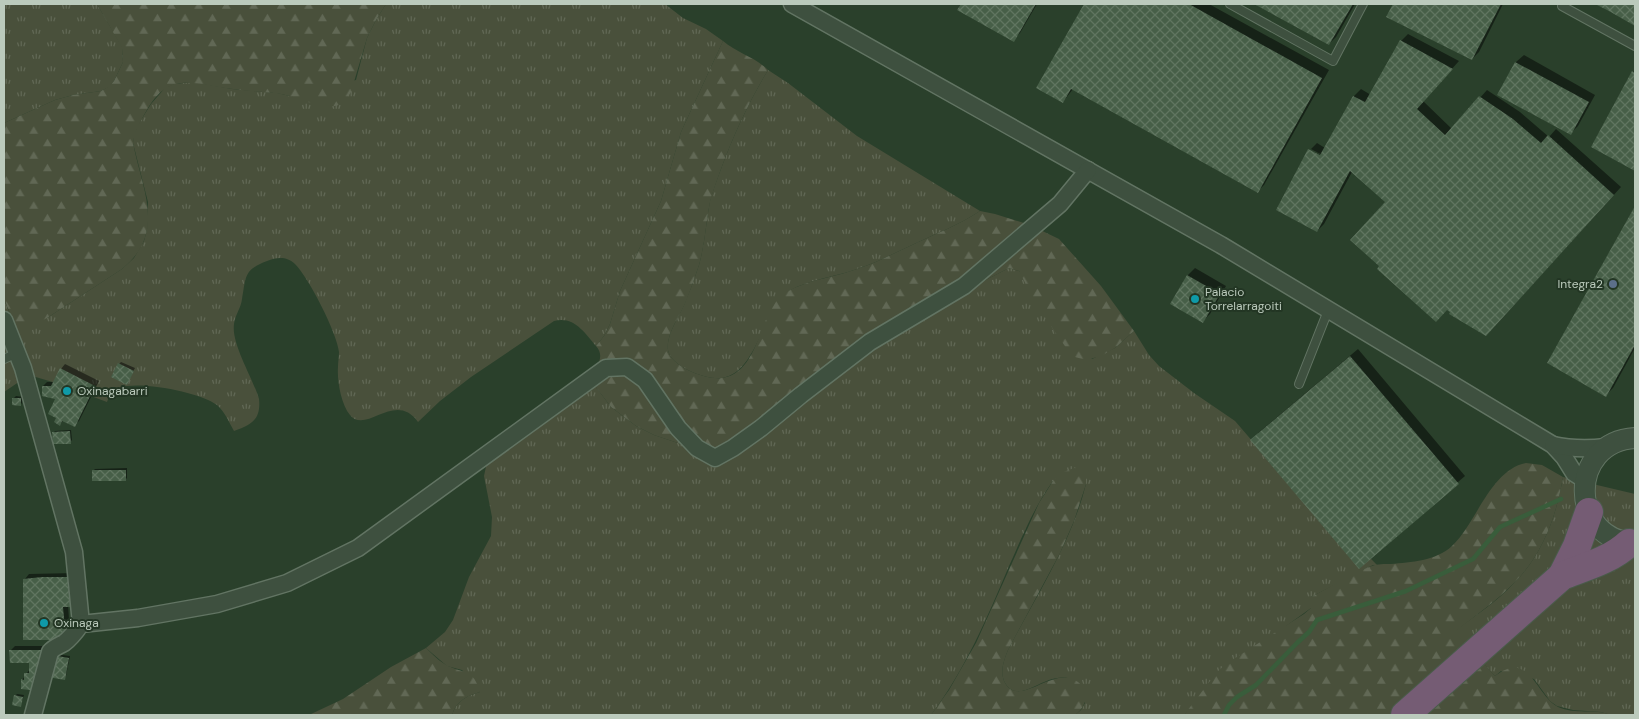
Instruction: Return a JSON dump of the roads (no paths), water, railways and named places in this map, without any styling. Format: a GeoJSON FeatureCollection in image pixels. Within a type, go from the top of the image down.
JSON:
{"type":"FeatureCollection","features":[{"type":"Feature","properties":{"kind":"highway"},"geometry":{"type":"LineString","coordinates":[[1562,576],[1577,546],[1589,512]]}},
{"type":"Feature","properties":{"kind":"highway"},"geometry":{"type":"LineString","coordinates":[[1405,715],[1562,576],[1593,564],[1632,543]]}},
{"type":"Feature","properties":{"kind":"street"},"geometry":{"type":"LineString","coordinates":[[794,4],[1221,245],[1553,444],[1567,448],[1586,449],[1606,447],[1619,441],[1635,438]]}},
{"type":"Feature","properties":{"kind":"street"},"geometry":{"type":"LineString","coordinates":[[81,624],[138,618],[217,604],[287,583],[358,548],[606,368],[627,367],[645,380],[678,428],[698,448],[715,458],[761,428],[870,342],[964,286],[1060,204],[1088,170]]}},
{"type":"Feature","properties":{"kind":"street"},"geometry":{"type":"LineString","coordinates":[[4,320],[10,356],[23,368],[74,552],[81,624],[73,634],[63,643],[55,646],[50,652],[33,715]]}},
{"type":"Feature","properties":{"kind":"street"},"geometry":{"type":"LineString","coordinates":[[1553,444],[1574,473],[1585,480]]}},
{"type":"Feature","properties":{"kind":"street"},"geometry":{"type":"LineString","coordinates":[[1606,447],[1589,467],[1585,480],[1584,492],[1589,512],[1599,527],[1610,536],[1632,543]]}},
{"type":"Feature","properties":{"kind":"lane"},"geometry":{"type":"LineString","coordinates":[[1230,4],[1333,62],[1364,4]]}},
{"type":"Feature","properties":{"kind":"lane"},"geometry":{"type":"LineString","coordinates":[[1562,6],[1635,46]]}},
{"type":"Feature","properties":{"kind":"lane"},"geometry":{"type":"LineString","coordinates":[[1299,384],[1328,308]]}},
{"type":"Feature","properties":{"kind":"waterway"},"geometry":{"type":"LineString","coordinates":[[1224,715],[1229,705],[1237,697],[1256,685],[1309,632],[1317,620],[1406,591],[1473,559],[1500,527],[1561,499]]}},
{"type":"Feature","properties":{"kind":"place","name":"Integra2"},"geometry":{"type":"Point","coordinates":[1613,284]}},
{"type":"Feature","properties":{"kind":"place","name":"Palacio Torrelarragoiti"},"geometry":{"type":"Point","coordinates":[1195,299]}},
{"type":"Feature","properties":{"kind":"place","name":"Oxinagabarri"},"geometry":{"type":"Point","coordinates":[67,391]}},
{"type":"Feature","properties":{"kind":"place","name":"Oxinaga"},"geometry":{"type":"Point","coordinates":[44,623]}}]}
